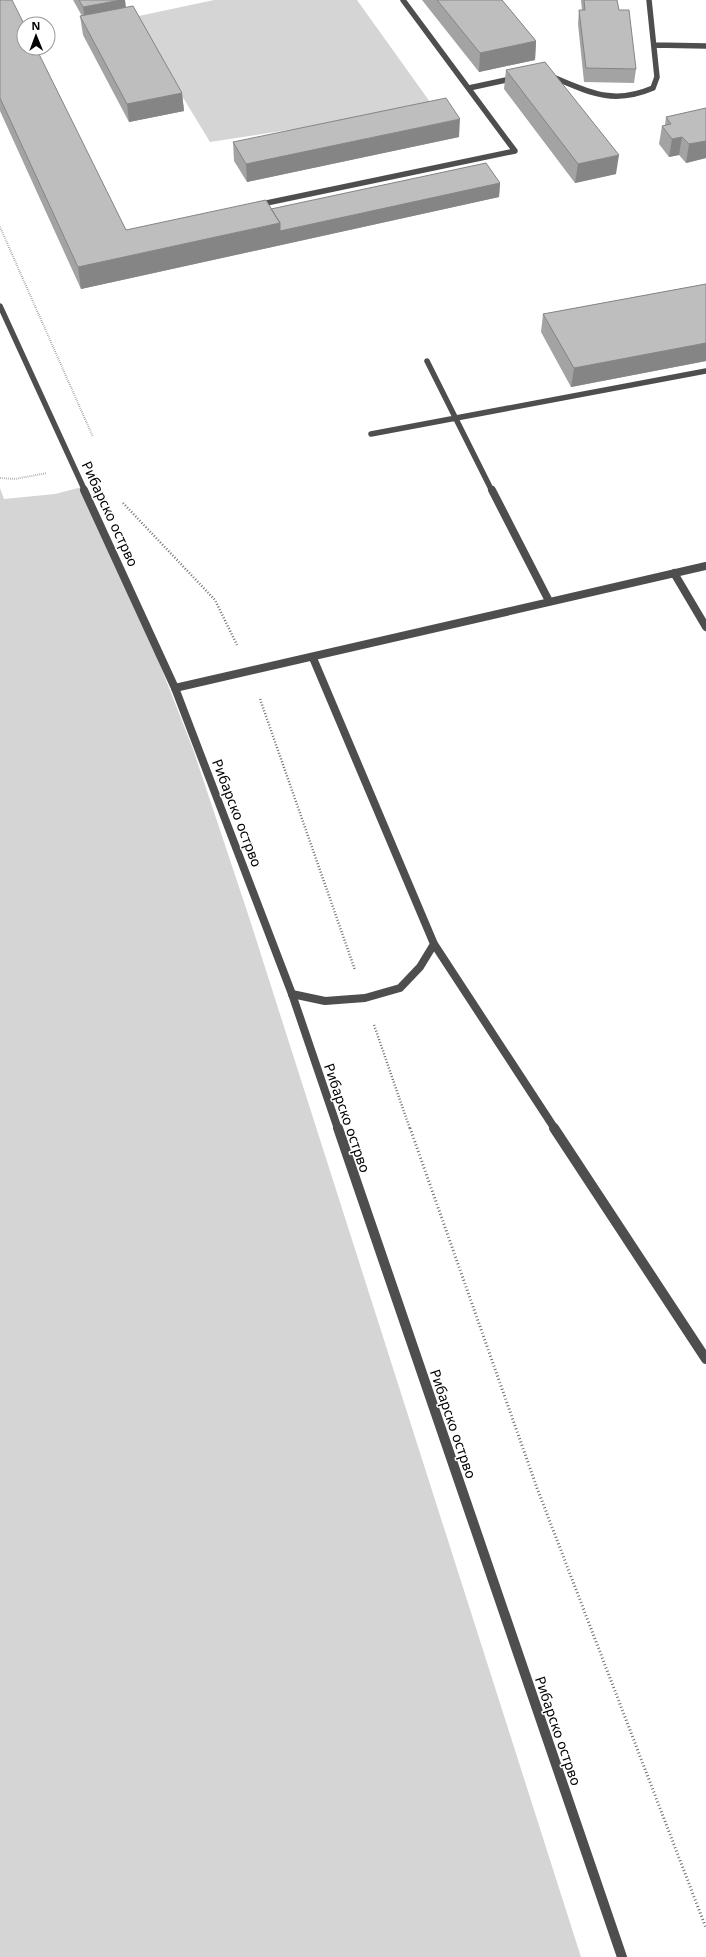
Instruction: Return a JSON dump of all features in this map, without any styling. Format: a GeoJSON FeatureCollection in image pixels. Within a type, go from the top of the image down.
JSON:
{"type":"FeatureCollection","features":[{"type":"Feature","properties":{"kind":"street"},"geometry":{"type":"LineString","coordinates":[[247,207],[515,151],[403,0]]}},
{"type":"Feature","properties":{"kind":"street"},"geometry":{"type":"LineString","coordinates":[[541,74],[551,76],[598,95],[613,98],[641,94],[653,88],[657,77],[649,0]]}},
{"type":"Feature","properties":{"kind":"street"},"geometry":{"type":"LineString","coordinates":[[654,45],[706,46]]}},
{"type":"Feature","properties":{"kind":"street"},"geometry":{"type":"LineString","coordinates":[[469,88],[521,77]]}},
{"type":"Feature","properties":{"kind":"street","name":"Рибарско острво"},"geometry":{"type":"LineString","coordinates":[[0,306],[175,688],[292,994],[622,1957]]}},
{"type":"Feature","properties":{"kind":"street"},"geometry":{"type":"LineString","coordinates":[[427,361],[455,419],[549,601]]}},
{"type":"Feature","properties":{"kind":"street"},"geometry":{"type":"LineString","coordinates":[[371,434],[706,371]]}},
{"type":"Feature","properties":{"kind":"street"},"geometry":{"type":"LineString","coordinates":[[175,688],[313,658],[549,601],[706,566]]}},
{"type":"Feature","properties":{"kind":"street"},"geometry":{"type":"LineString","coordinates":[[674,573],[706,627]]}},
{"type":"Feature","properties":{"kind":"street"},"geometry":{"type":"LineString","coordinates":[[313,658],[434,944],[706,1359]]}},
{"type":"Feature","properties":{"kind":"street"},"geometry":{"type":"LineString","coordinates":[[292,994],[325,1001],[365,998],[400,988],[420,967],[434,944]]}},
{"type":"Feature","properties":{"kind":"path"},"geometry":{"type":"LineString","coordinates":[[0,227],[94,437]]}},
{"type":"Feature","properties":{"kind":"path"},"geometry":{"type":"LineString","coordinates":[[0,478],[15,480],[74,468]]}},
{"type":"Feature","properties":{"kind":"path"},"geometry":{"type":"LineString","coordinates":[[123,503],[215,600],[251,672],[537,1488],[706,1928]]}},
{"type":"Feature","properties":{"kind":"shaded area"},"geometry":{"type":"Polygon","coordinates":[[[214,0],[357,0],[430,102],[425,109],[210,142],[134,17],[214,0]]]}},
{"type":"Feature","properties":{"kind":"shaded area"},"geometry":{"type":"Polygon","coordinates":[[[82,487],[142,619],[193,749],[248,914],[581,1957],[0,1957],[0,488],[4,499],[55,494],[82,487]]]}},
{"type":"Feature","properties":{"kind":"building"},"geometry":{"type":"Polygon","coordinates":[[[0,0],[12,0],[20,16],[16,16],[16,56],[40,56],[126,230],[266,200],[280,223],[78,267],[0,98],[0,0]]]}},
{"type":"Feature","properties":{"kind":"building"},"geometry":{"type":"Polygon","coordinates":[[[79,0],[121,0],[83,7],[79,0]]]}},
{"type":"Feature","properties":{"kind":"building"},"geometry":{"type":"Polygon","coordinates":[[[437,0],[502,0],[536,41],[480,53],[437,0]]]}},
{"type":"Feature","properties":{"kind":"building"},"geometry":{"type":"Polygon","coordinates":[[[584,0],[617,0],[619,10],[629,10],[636,69],[586,68],[579,10],[585,10],[584,0]]]}},
{"type":"Feature","properties":{"kind":"building"},"geometry":{"type":"Polygon","coordinates":[[[133,6],[182,93],[127,104],[80,16],[133,6]]]}},
{"type":"Feature","properties":{"kind":"building"},"geometry":{"type":"Polygon","coordinates":[[[545,62],[619,155],[578,164],[506,70],[545,62]]]}},
{"type":"Feature","properties":{"kind":"building"},"geometry":{"type":"Polygon","coordinates":[[[446,98],[460,119],[246,164],[233,142],[446,98]]]}},
{"type":"Feature","properties":{"kind":"building"},"geometry":{"type":"Polygon","coordinates":[[[706,108],[706,141],[689,144],[682,137],[672,139],[662,126],[671,124],[666,117],[706,108]]]}},
{"type":"Feature","properties":{"kind":"building"},"geometry":{"type":"Polygon","coordinates":[[[486,163],[500,183],[280,231],[280,223],[271,209],[486,163]]]}},
{"type":"Feature","properties":{"kind":"building"},"geometry":{"type":"Polygon","coordinates":[[[706,284],[706,343],[574,368],[543,314],[706,284]]]}}]}
